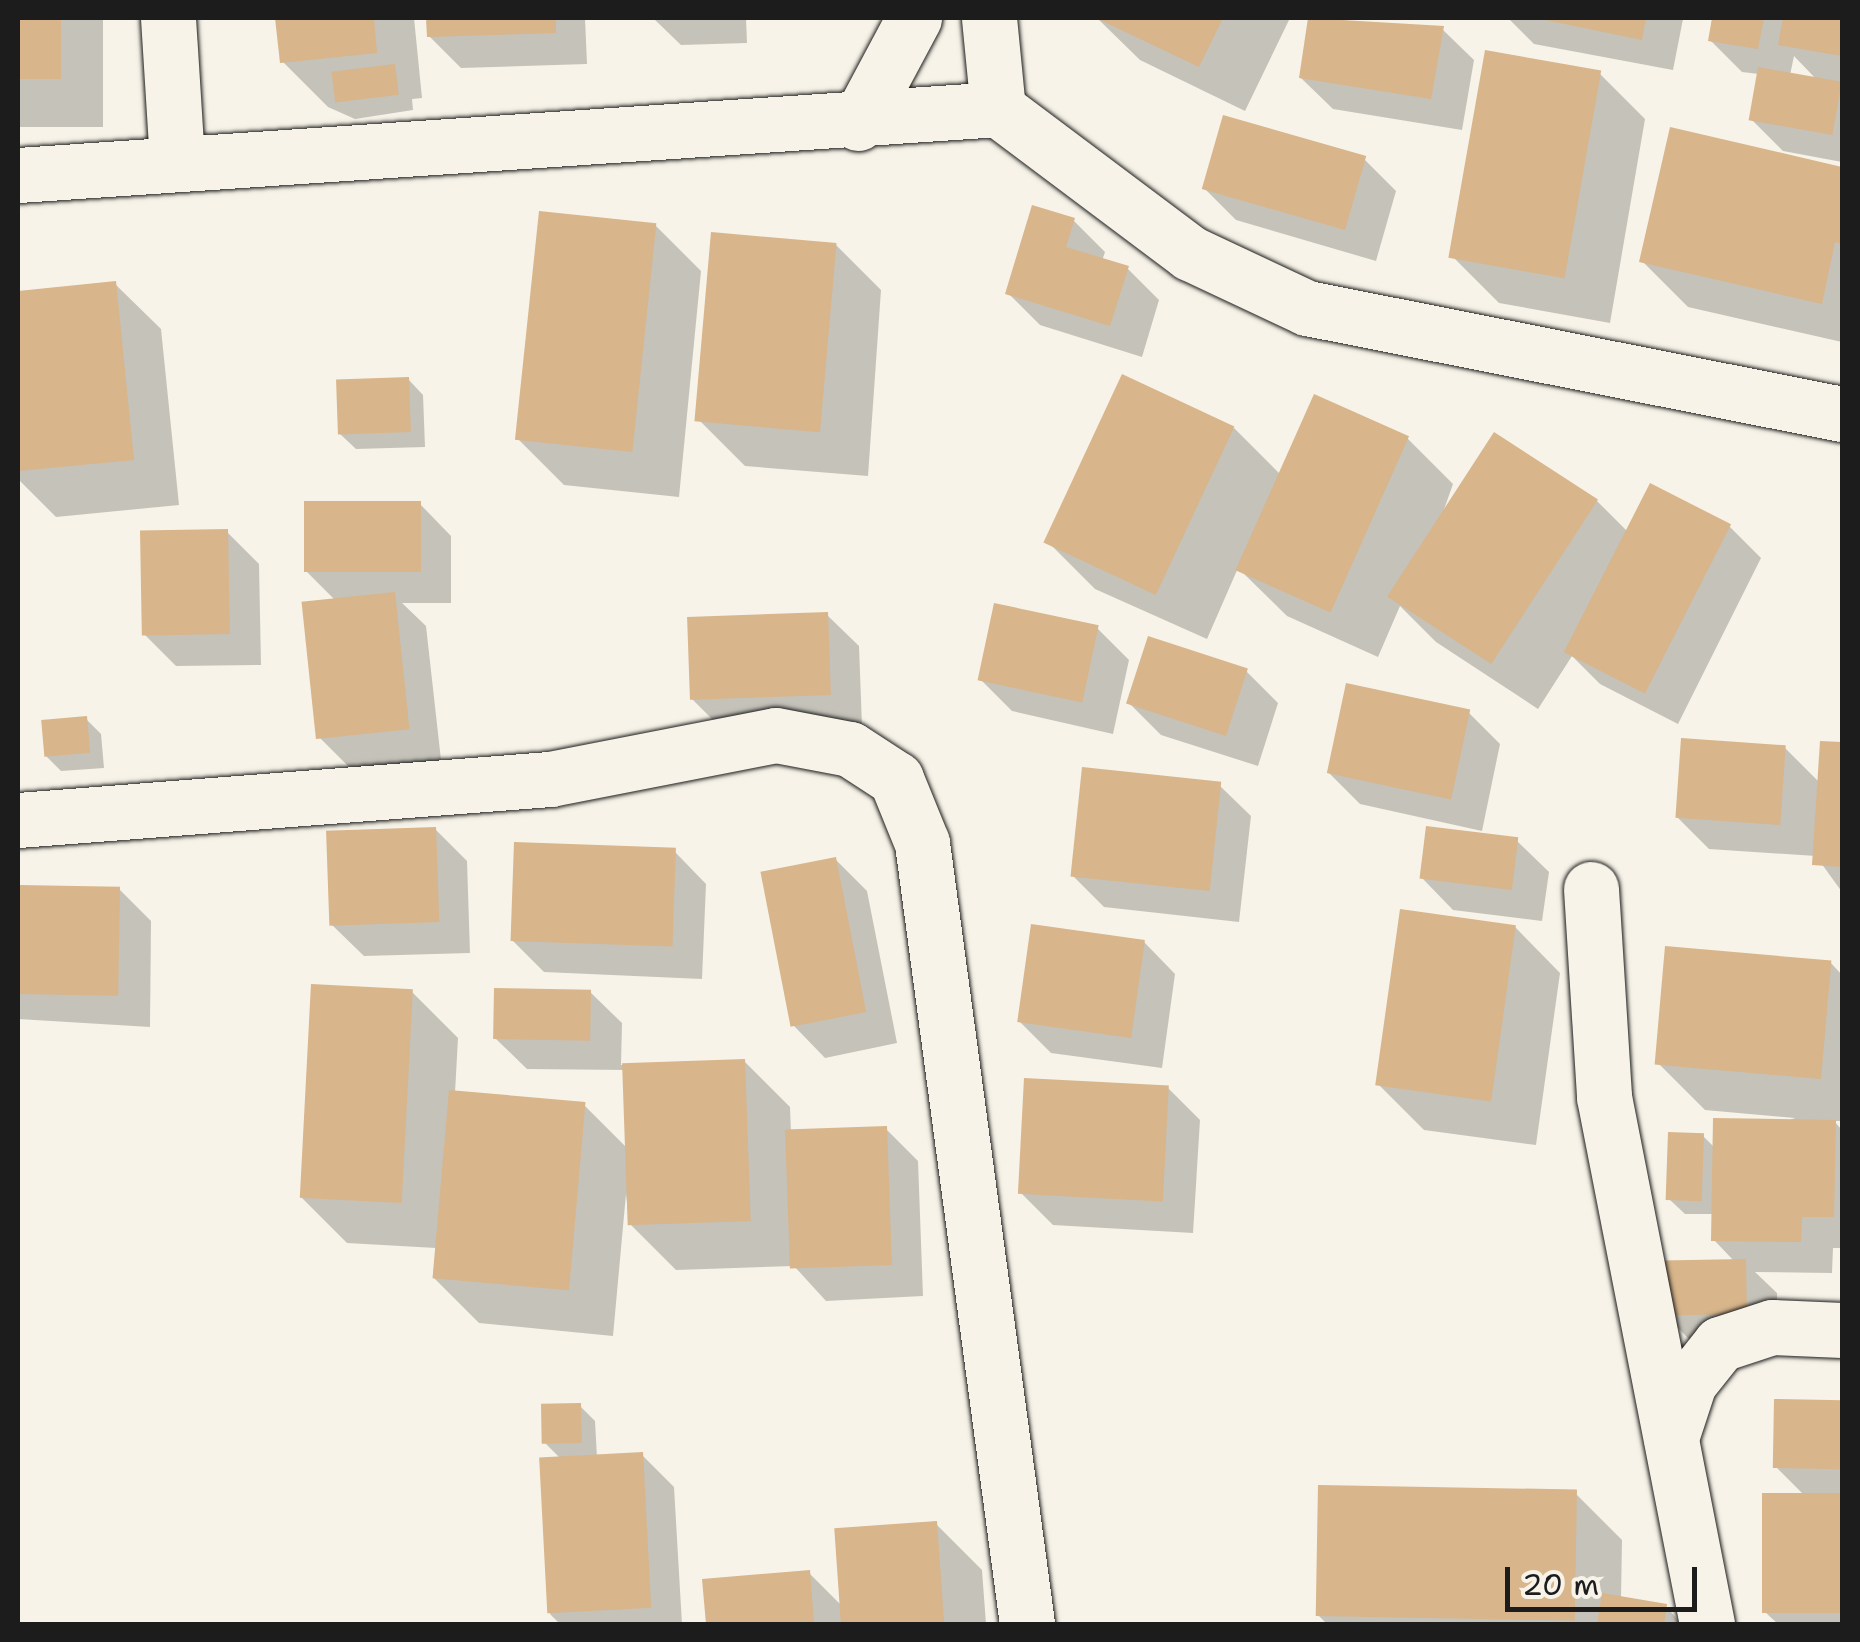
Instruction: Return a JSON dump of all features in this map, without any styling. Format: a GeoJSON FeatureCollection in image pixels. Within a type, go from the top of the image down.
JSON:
{"type":"FeatureCollection","features":[{"type":"Feature","properties":{"kind":"street"},"geometry":{"type":"LineString","coordinates":[[168,18],[178,162]]}},
{"type":"Feature","properties":{"kind":"street"},"geometry":{"type":"LineString","coordinates":[[858,122],[914,18]]}},
{"type":"Feature","properties":{"kind":"street"},"geometry":{"type":"LineString","coordinates":[[989,18],[998,109]]}},
{"type":"Feature","properties":{"kind":"street"},"geometry":{"type":"LineString","coordinates":[[18,175],[858,122],[998,109],[1190,253],[1307,308],[1842,414]]}},
{"type":"Feature","properties":{"kind":"street"},"geometry":{"type":"LineString","coordinates":[[18,820],[550,779],[776,735],[850,749],[896,779],[925,862],[1027,1624]]}},
{"type":"Feature","properties":{"kind":"street"},"geometry":{"type":"LineString","coordinates":[[1590,889],[1604,1097],[1706,1624]]}},
{"type":"Feature","properties":{"kind":"street"},"geometry":{"type":"LineString","coordinates":[[1671,1438],[1689,1383],[1720,1344],[1772,1328],[1842,1330]]}},
{"type":"Feature","properties":{"kind":"building"},"geometry":{"type":"Polygon","coordinates":[[[18,18],[61,18],[61,79],[18,79],[18,18]]]}},
{"type":"Feature","properties":{"kind":"building"},"geometry":{"type":"Polygon","coordinates":[[[275,18],[374,18],[377,53],[280,63],[275,18]]]}},
{"type":"Feature","properties":{"kind":"building"},"geometry":{"type":"Polygon","coordinates":[[[426,18],[556,18],[556,33],[427,37],[426,18]]]}},
{"type":"Feature","properties":{"kind":"building"},"geometry":{"type":"Polygon","coordinates":[[[1096,18],[1223,18],[1199,67],[1096,18]]]}},
{"type":"Feature","properties":{"kind":"building"},"geometry":{"type":"Polygon","coordinates":[[[1308,18],[1444,26],[1431,99],[1299,78],[1308,18]]]}},
{"type":"Feature","properties":{"kind":"building"},"geometry":{"type":"Polygon","coordinates":[[[1536,18],[1646,18],[1642,40],[1536,18]]]}},
{"type":"Feature","properties":{"kind":"building"},"geometry":{"type":"Polygon","coordinates":[[[1712,18],[1764,18],[1758,49],[1708,41],[1712,18]]]}},
{"type":"Feature","properties":{"kind":"building"},"geometry":{"type":"Polygon","coordinates":[[[1783,18],[1842,18],[1842,56],[1778,45],[1783,18]]]}},
{"type":"Feature","properties":{"kind":"building"},"geometry":{"type":"Polygon","coordinates":[[[1485,50],[1601,70],[1565,278],[1448,258],[1485,50]]]}},
{"type":"Feature","properties":{"kind":"building"},"geometry":{"type":"Polygon","coordinates":[[[395,64],[399,95],[335,103],[331,72],[395,64]]]}},
{"type":"Feature","properties":{"kind":"building"},"geometry":{"type":"Polygon","coordinates":[[[1758,67],[1842,82],[1832,135],[1749,120],[1758,67]]]}},
{"type":"Feature","properties":{"kind":"building"},"geometry":{"type":"Polygon","coordinates":[[[1223,115],[1366,156],[1345,230],[1202,189],[1223,115]]]}},
{"type":"Feature","properties":{"kind":"building"},"geometry":{"type":"Polygon","coordinates":[[[1670,127],[1842,167],[1842,244],[1835,242],[1822,304],[1639,262],[1670,127]]]}},
{"type":"Feature","properties":{"kind":"building"},"geometry":{"type":"Polygon","coordinates":[[[1032,205],[1075,218],[1066,247],[1129,266],[1110,326],[1005,294],[1032,205]]]}},
{"type":"Feature","properties":{"kind":"building"},"geometry":{"type":"Polygon","coordinates":[[[539,211],[656,223],[632,452],[515,440],[539,211]]]}},
{"type":"Feature","properties":{"kind":"building"},"geometry":{"type":"Polygon","coordinates":[[[711,232],[837,243],[820,432],[694,421],[711,232]]]}},
{"type":"Feature","properties":{"kind":"building"},"geometry":{"type":"Polygon","coordinates":[[[116,281],[134,460],[18,471],[18,291],[116,281]]]}},
{"type":"Feature","properties":{"kind":"building"},"geometry":{"type":"Polygon","coordinates":[[[1122,374],[1234,426],[1156,595],[1043,543],[1122,374]]]}},
{"type":"Feature","properties":{"kind":"building"},"geometry":{"type":"Polygon","coordinates":[[[409,377],[411,432],[338,435],[336,380],[409,377]]]}},
{"type":"Feature","properties":{"kind":"building"},"geometry":{"type":"Polygon","coordinates":[[[1314,394],[1409,436],[1331,613],[1235,570],[1314,394]]]}},
{"type":"Feature","properties":{"kind":"building"},"geometry":{"type":"Polygon","coordinates":[[[1494,432],[1598,500],[1491,664],[1387,596],[1494,432]]]}},
{"type":"Feature","properties":{"kind":"building"},"geometry":{"type":"Polygon","coordinates":[[[1650,483],[1731,524],[1645,694],[1564,652],[1650,483]]]}},
{"type":"Feature","properties":{"kind":"building"},"geometry":{"type":"Polygon","coordinates":[[[304,501],[421,501],[421,572],[304,572],[304,501]]]}},
{"type":"Feature","properties":{"kind":"building"},"geometry":{"type":"Polygon","coordinates":[[[228,529],[230,634],[142,636],[140,531],[228,529]]]}},
{"type":"Feature","properties":{"kind":"building"},"geometry":{"type":"Polygon","coordinates":[[[395,592],[409,729],[316,739],[302,602],[395,592]]]}},
{"type":"Feature","properties":{"kind":"building"},"geometry":{"type":"Polygon","coordinates":[[[994,603],[1099,625],[1082,703],[978,680],[994,603]]]}},
{"type":"Feature","properties":{"kind":"building"},"geometry":{"type":"Polygon","coordinates":[[[828,612],[831,695],[690,700],[687,617],[828,612]]]}},
{"type":"Feature","properties":{"kind":"building"},"geometry":{"type":"Polygon","coordinates":[[[1148,636],[1248,668],[1226,736],[1126,704],[1148,636]]]}},
{"type":"Feature","properties":{"kind":"building"},"geometry":{"type":"Polygon","coordinates":[[[1346,683],[1470,709],[1451,799],[1327,773],[1346,683]]]}},
{"type":"Feature","properties":{"kind":"building"},"geometry":{"type":"Polygon","coordinates":[[[87,716],[90,753],[44,757],[41,720],[87,716]]]}},
{"type":"Feature","properties":{"kind":"building"},"geometry":{"type":"Polygon","coordinates":[[[1681,738],[1786,745],[1780,825],[1675,818],[1681,738]]]}},
{"type":"Feature","properties":{"kind":"building"},"geometry":{"type":"Polygon","coordinates":[[[1820,741],[1842,742],[1842,867],[1812,865],[1820,741]]]}},
{"type":"Feature","properties":{"kind":"building"},"geometry":{"type":"Polygon","coordinates":[[[1082,767],[1221,782],[1210,891],[1071,876],[1082,767]]]}},
{"type":"Feature","properties":{"kind":"building"},"geometry":{"type":"Polygon","coordinates":[[[1426,826],[1518,837],[1512,890],[1420,879],[1426,826]]]}},
{"type":"Feature","properties":{"kind":"building"},"geometry":{"type":"Polygon","coordinates":[[[436,827],[439,922],[329,926],[326,831],[436,827]]]}},
{"type":"Feature","properties":{"kind":"building"},"geometry":{"type":"Polygon","coordinates":[[[514,842],[676,848],[672,947],[511,941],[514,842]]]}},
{"type":"Feature","properties":{"kind":"building"},"geometry":{"type":"Polygon","coordinates":[[[836,857],[866,1012],[791,1027],[760,872],[836,857]]]}},
{"type":"Feature","properties":{"kind":"building"},"geometry":{"type":"Polygon","coordinates":[[[18,885],[120,887],[118,996],[18,994],[18,885]]]}},
{"type":"Feature","properties":{"kind":"building"},"geometry":{"type":"Polygon","coordinates":[[[1400,909],[1516,925],[1491,1102],[1375,1085],[1400,909]]]}},
{"type":"Feature","properties":{"kind":"building"},"geometry":{"type":"Polygon","coordinates":[[[1031,924],[1145,940],[1131,1038],[1017,1022],[1031,924]]]}},
{"type":"Feature","properties":{"kind":"building"},"geometry":{"type":"Polygon","coordinates":[[[1665,946],[1831,961],[1821,1079],[1655,1065],[1665,946]]]}},
{"type":"Feature","properties":{"kind":"building"},"geometry":{"type":"Polygon","coordinates":[[[311,984],[413,989],[402,1203],[300,1198],[311,984]]]}},
{"type":"Feature","properties":{"kind":"building"},"geometry":{"type":"Polygon","coordinates":[[[494,988],[591,990],[590,1041],[493,1039],[494,988]]]}},
{"type":"Feature","properties":{"kind":"building"},"geometry":{"type":"Polygon","coordinates":[[[745,1059],[751,1221],[628,1225],[622,1063],[745,1059]]]}},
{"type":"Feature","properties":{"kind":"building"},"geometry":{"type":"Polygon","coordinates":[[[1024,1078],[1169,1086],[1163,1201],[1018,1194],[1024,1078]]]}},
{"type":"Feature","properties":{"kind":"building"},"geometry":{"type":"Polygon","coordinates":[[[449,1090],[585,1102],[569,1290],[433,1278],[449,1090]]]}},
{"type":"Feature","properties":{"kind":"building"},"geometry":{"type":"Polygon","coordinates":[[[1713,1118],[1836,1120],[1834,1217],[1802,1217],[1801,1242],[1711,1241],[1713,1118]]]}},
{"type":"Feature","properties":{"kind":"building"},"geometry":{"type":"Polygon","coordinates":[[[887,1126],[892,1265],[790,1268],[785,1130],[887,1126]]]}},
{"type":"Feature","properties":{"kind":"building"},"geometry":{"type":"Polygon","coordinates":[[[1668,1132],[1704,1133],[1702,1201],[1666,1200],[1668,1132]]]}},
{"type":"Feature","properties":{"kind":"building"},"geometry":{"type":"Polygon","coordinates":[[[1746,1259],[1747,1314],[1663,1315],[1662,1260],[1746,1259]]]}},
{"type":"Feature","properties":{"kind":"building"},"geometry":{"type":"Polygon","coordinates":[[[1774,1399],[1842,1400],[1841,1469],[1773,1468],[1774,1399]]]}},
{"type":"Feature","properties":{"kind":"building"},"geometry":{"type":"Polygon","coordinates":[[[581,1403],[582,1443],[542,1444],[541,1404],[581,1403]]]}},
{"type":"Feature","properties":{"kind":"building"},"geometry":{"type":"Polygon","coordinates":[[[643,1452],[651,1608],[547,1613],[539,1457],[643,1452]]]}},
{"type":"Feature","properties":{"kind":"building"},"geometry":{"type":"Polygon","coordinates":[[[1318,1485],[1577,1490],[1575,1621],[1316,1616],[1318,1485]]]}},
{"type":"Feature","properties":{"kind":"building"},"geometry":{"type":"Polygon","coordinates":[[[1762,1493],[1842,1493],[1842,1613],[1762,1613],[1762,1493]]]}},
{"type":"Feature","properties":{"kind":"building"},"geometry":{"type":"Polygon","coordinates":[[[937,1521],[944,1624],[841,1624],[834,1528],[937,1521]]]}},
{"type":"Feature","properties":{"kind":"building"},"geometry":{"type":"Polygon","coordinates":[[[810,1570],[814,1624],[706,1624],[702,1579],[810,1570]]]}},
{"type":"Feature","properties":{"kind":"building"},"geometry":{"type":"Polygon","coordinates":[[[1602,1593],[1667,1604],[1664,1624],[1597,1624],[1602,1593]]]}}]}
